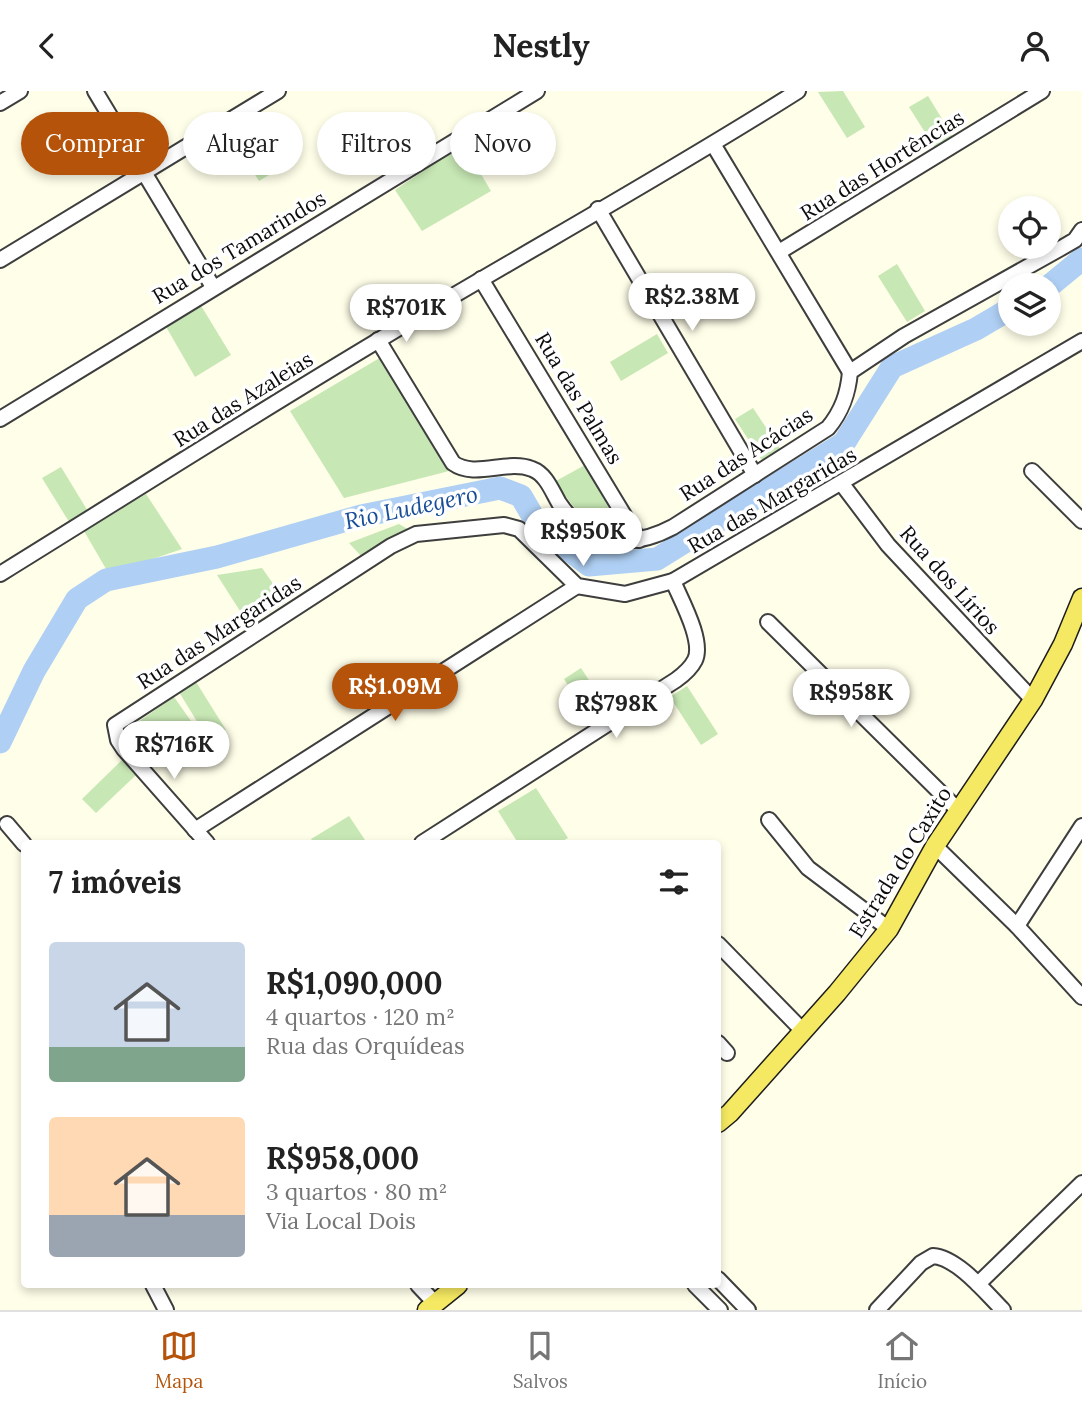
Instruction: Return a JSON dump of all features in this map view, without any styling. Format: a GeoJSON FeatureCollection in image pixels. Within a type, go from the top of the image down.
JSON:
{"type":"FeatureCollection","features":[{"type":"Feature","properties":{"kind":"main road","name":"Estrada do Caxito"},"geometry":{"type":"LineString","coordinates":[[721,1120],[803,1031],[889,929],[935,846],[1032,700],[1063,643],[1082,598]]}},
{"type":"Feature","properties":{"kind":"main road"},"geometry":{"type":"LineString","coordinates":[[431,1307],[454,1288]]}},
{"type":"Feature","properties":{"kind":"street"},"geometry":{"type":"LineString","coordinates":[[0,103],[20,91]]}},
{"type":"Feature","properties":{"kind":"street"},"geometry":{"type":"LineString","coordinates":[[95,91],[108,112]]}},
{"type":"Feature","properties":{"kind":"street"},"geometry":{"type":"LineString","coordinates":[[169,155],[278,91]]}},
{"type":"Feature","properties":{"kind":"street","name":"Rua dos Tamarindos"},"geometry":{"type":"LineString","coordinates":[[0,419],[537,91]]}},
{"type":"Feature","properties":{"kind":"street","name":"Rua das Azaleias"},"geometry":{"type":"LineString","coordinates":[[0,574],[379,340],[598,209],[713,145],[798,91]]}},
{"type":"Feature","properties":{"kind":"street","name":"Rua das Hortências"},"geometry":{"type":"LineString","coordinates":[[779,252],[1042,91]]}},
{"type":"Feature","properties":{"kind":"street"},"geometry":{"type":"LineString","coordinates":[[713,145],[850,372],[904,337],[1075,240],[1082,230]]}},
{"type":"Feature","properties":{"kind":"street"},"geometry":{"type":"LineString","coordinates":[[0,260],[136,175]]}},
{"type":"Feature","properties":{"kind":"street"},"geometry":{"type":"LineString","coordinates":[[147,175],[213,287]]}},
{"type":"Feature","properties":{"kind":"street"},"geometry":{"type":"LineString","coordinates":[[598,209],[755,475]]}},
{"type":"Feature","properties":{"kind":"street","name":"Rua das Palmas"},"geometry":{"type":"LineString","coordinates":[[481,279],[639,540]]}},
{"type":"Feature","properties":{"kind":"street","name":"Rua das Acácias"},"geometry":{"type":"LineString","coordinates":[[379,340],[448,458],[457,466],[474,469],[510,466],[532,469],[543,476],[568,516],[598,537],[612,540],[652,538],[828,428],[837,417],[844,401],[850,372]]}},
{"type":"Feature","properties":{"kind":"street","name":"Rua das Margaridas"},"geometry":{"type":"LineString","coordinates":[[195,830],[124,749],[118,740],[115,725],[380,553],[416,534],[499,524],[512,526],[529,539],[577,586],[625,594],[673,581],[1082,341]]}},
{"type":"Feature","properties":{"kind":"street"},"geometry":{"type":"LineString","coordinates":[[1032,471],[1082,521]]}},
{"type":"Feature","properties":{"kind":"street","name":"Rua dos Lírios"},"geometry":{"type":"LineString","coordinates":[[842,484],[888,545],[1032,700]]}},
{"type":"Feature","properties":{"kind":"street"},"geometry":{"type":"LineString","coordinates":[[427,840],[687,671],[698,653],[697,644],[673,581]]}},
{"type":"Feature","properties":{"kind":"street"},"geometry":{"type":"LineString","coordinates":[[203,840],[195,830],[577,586]]}},
{"type":"Feature","properties":{"kind":"street"},"geometry":{"type":"LineString","coordinates":[[768,622],[958,810]]}},
{"type":"Feature","properties":{"kind":"street"},"geometry":{"type":"LineString","coordinates":[[769,820],[808,868],[889,929]]}},
{"type":"Feature","properties":{"kind":"street"},"geometry":{"type":"LineString","coordinates":[[7,824],[21,840]]}},
{"type":"Feature","properties":{"kind":"street"},"geometry":{"type":"LineString","coordinates":[[1017,926],[1082,826]]}},
{"type":"Feature","properties":{"kind":"street"},"geometry":{"type":"LineString","coordinates":[[935,846],[1017,926],[1082,997]]}},
{"type":"Feature","properties":{"kind":"street"},"geometry":{"type":"LineString","coordinates":[[721,947],[803,1031]]}},
{"type":"Feature","properties":{"kind":"street"},"geometry":{"type":"LineString","coordinates":[[978,1284],[1082,1183]]}},
{"type":"Feature","properties":{"kind":"street"},"geometry":{"type":"LineString","coordinates":[[877,1310],[921,1263],[933,1256],[950,1261],[978,1284],[1003,1310]]}},
{"type":"Feature","properties":{"kind":"street"},"geometry":{"type":"LineString","coordinates":[[721,1282],[748,1310]]}},
{"type":"Feature","properties":{"kind":"street"},"geometry":{"type":"LineString","coordinates":[[155,1288],[166,1310]]}},
{"type":"Feature","properties":{"kind":"street"},"geometry":{"type":"LineString","coordinates":[[420,1288],[431,1307]]}},
{"type":"Feature","properties":{"kind":"street"},"geometry":{"type":"LineString","coordinates":[[698,1288],[720,1310]]}},
{"type":"Feature","properties":{"kind":"green space"},"geometry":{"type":"Polygon","coordinates":[[[843,91],[865,127],[847,138],[818,92],[843,91]]]}},
{"type":"Feature","properties":{"kind":"green space"},"geometry":{"type":"Polygon","coordinates":[[[928,96],[956,142],[938,153],[909,107],[928,96]]]}},
{"type":"Feature","properties":{"kind":"green space"},"geometry":{"type":"Polygon","coordinates":[[[450,153],[450,175],[481,175],[491,191],[422,231],[395,190],[417,175],[436,175],[436,162],[450,153]]]}},
{"type":"Feature","properties":{"kind":"green space"},"geometry":{"type":"Polygon","coordinates":[[[255,175],[269,175],[259,181],[255,175]]]}},
{"type":"Feature","properties":{"kind":"green space"},"geometry":{"type":"Polygon","coordinates":[[[897,264],[925,311],[907,322],[878,276],[897,264]]]}},
{"type":"Feature","properties":{"kind":"green space"},"geometry":{"type":"Polygon","coordinates":[[[200,304],[231,355],[195,377],[165,325],[200,304]]]}},
{"type":"Feature","properties":{"kind":"green space"},"geometry":{"type":"Polygon","coordinates":[[[657,334],[668,353],[621,381],[610,362],[657,334]]]}},
{"type":"Feature","properties":{"kind":"green space"},"geometry":{"type":"Polygon","coordinates":[[[383,356],[453,470],[344,498],[290,411],[383,356]]]}},
{"type":"Feature","properties":{"kind":"green space"},"geometry":{"type":"Polygon","coordinates":[[[753,408],[781,450],[763,462],[735,419],[753,408]]]}},
{"type":"Feature","properties":{"kind":"green space"},"geometry":{"type":"Polygon","coordinates":[[[585,465],[617,523],[582,517],[554,482],[585,465]]]}},
{"type":"Feature","properties":{"kind":"green space"},"geometry":{"type":"Polygon","coordinates":[[[61,467],[89,513],[71,525],[42,478],[61,467]]]}},
{"type":"Feature","properties":{"kind":"green space"},"geometry":{"type":"Polygon","coordinates":[[[146,494],[182,549],[109,574],[84,531],[146,494]]]}},
{"type":"Feature","properties":{"kind":"green space"},"geometry":{"type":"Polygon","coordinates":[[[399,524],[409,530],[363,558],[349,543],[399,524]]]}},
{"type":"Feature","properties":{"kind":"green space"},"geometry":{"type":"Polygon","coordinates":[[[262,568],[286,602],[249,625],[217,575],[262,568]]]}},
{"type":"Feature","properties":{"kind":"green space"},"geometry":{"type":"Polygon","coordinates":[[[581,668],[612,716],[595,727],[564,679],[581,668]]]}},
{"type":"Feature","properties":{"kind":"green space"},"geometry":{"type":"Polygon","coordinates":[[[196,682],[226,730],[209,741],[179,692],[196,682]]]}},
{"type":"Feature","properties":{"kind":"green space"},"geometry":{"type":"Polygon","coordinates":[[[687,686],[718,734],[701,745],[670,697],[687,686]]]}},
{"type":"Feature","properties":{"kind":"green space"},"geometry":{"type":"Polygon","coordinates":[[[174,697],[191,721],[143,751],[125,731],[174,697]]]}},
{"type":"Feature","properties":{"kind":"green space"},"geometry":{"type":"Polygon","coordinates":[[[123,759],[137,774],[96,813],[82,799],[123,759]]]}},
{"type":"Feature","properties":{"kind":"green space"},"geometry":{"type":"Polygon","coordinates":[[[536,788],[568,838],[516,840],[498,811],[536,788]]]}},
{"type":"Feature","properties":{"kind":"green space"},"geometry":{"type":"Polygon","coordinates":[[[349,816],[365,840],[312,840],[349,816]]]}},
{"type":"Feature","properties":{"kind":"waterway","name":"Rio Ludegero"},"geometry":{"type":"LineString","coordinates":[[1061,276],[1082,259]]}},
{"type":"Feature","properties":{"kind":"waterway","name":"Rio Ludegero"},"geometry":{"type":"LineString","coordinates":[[0,742],[34,671],[77,599],[106,580],[217,557],[361,516],[500,488],[521,496],[539,527],[589,565],[657,559],[844,443],[892,367],[976,329],[998,316]]}}]}
